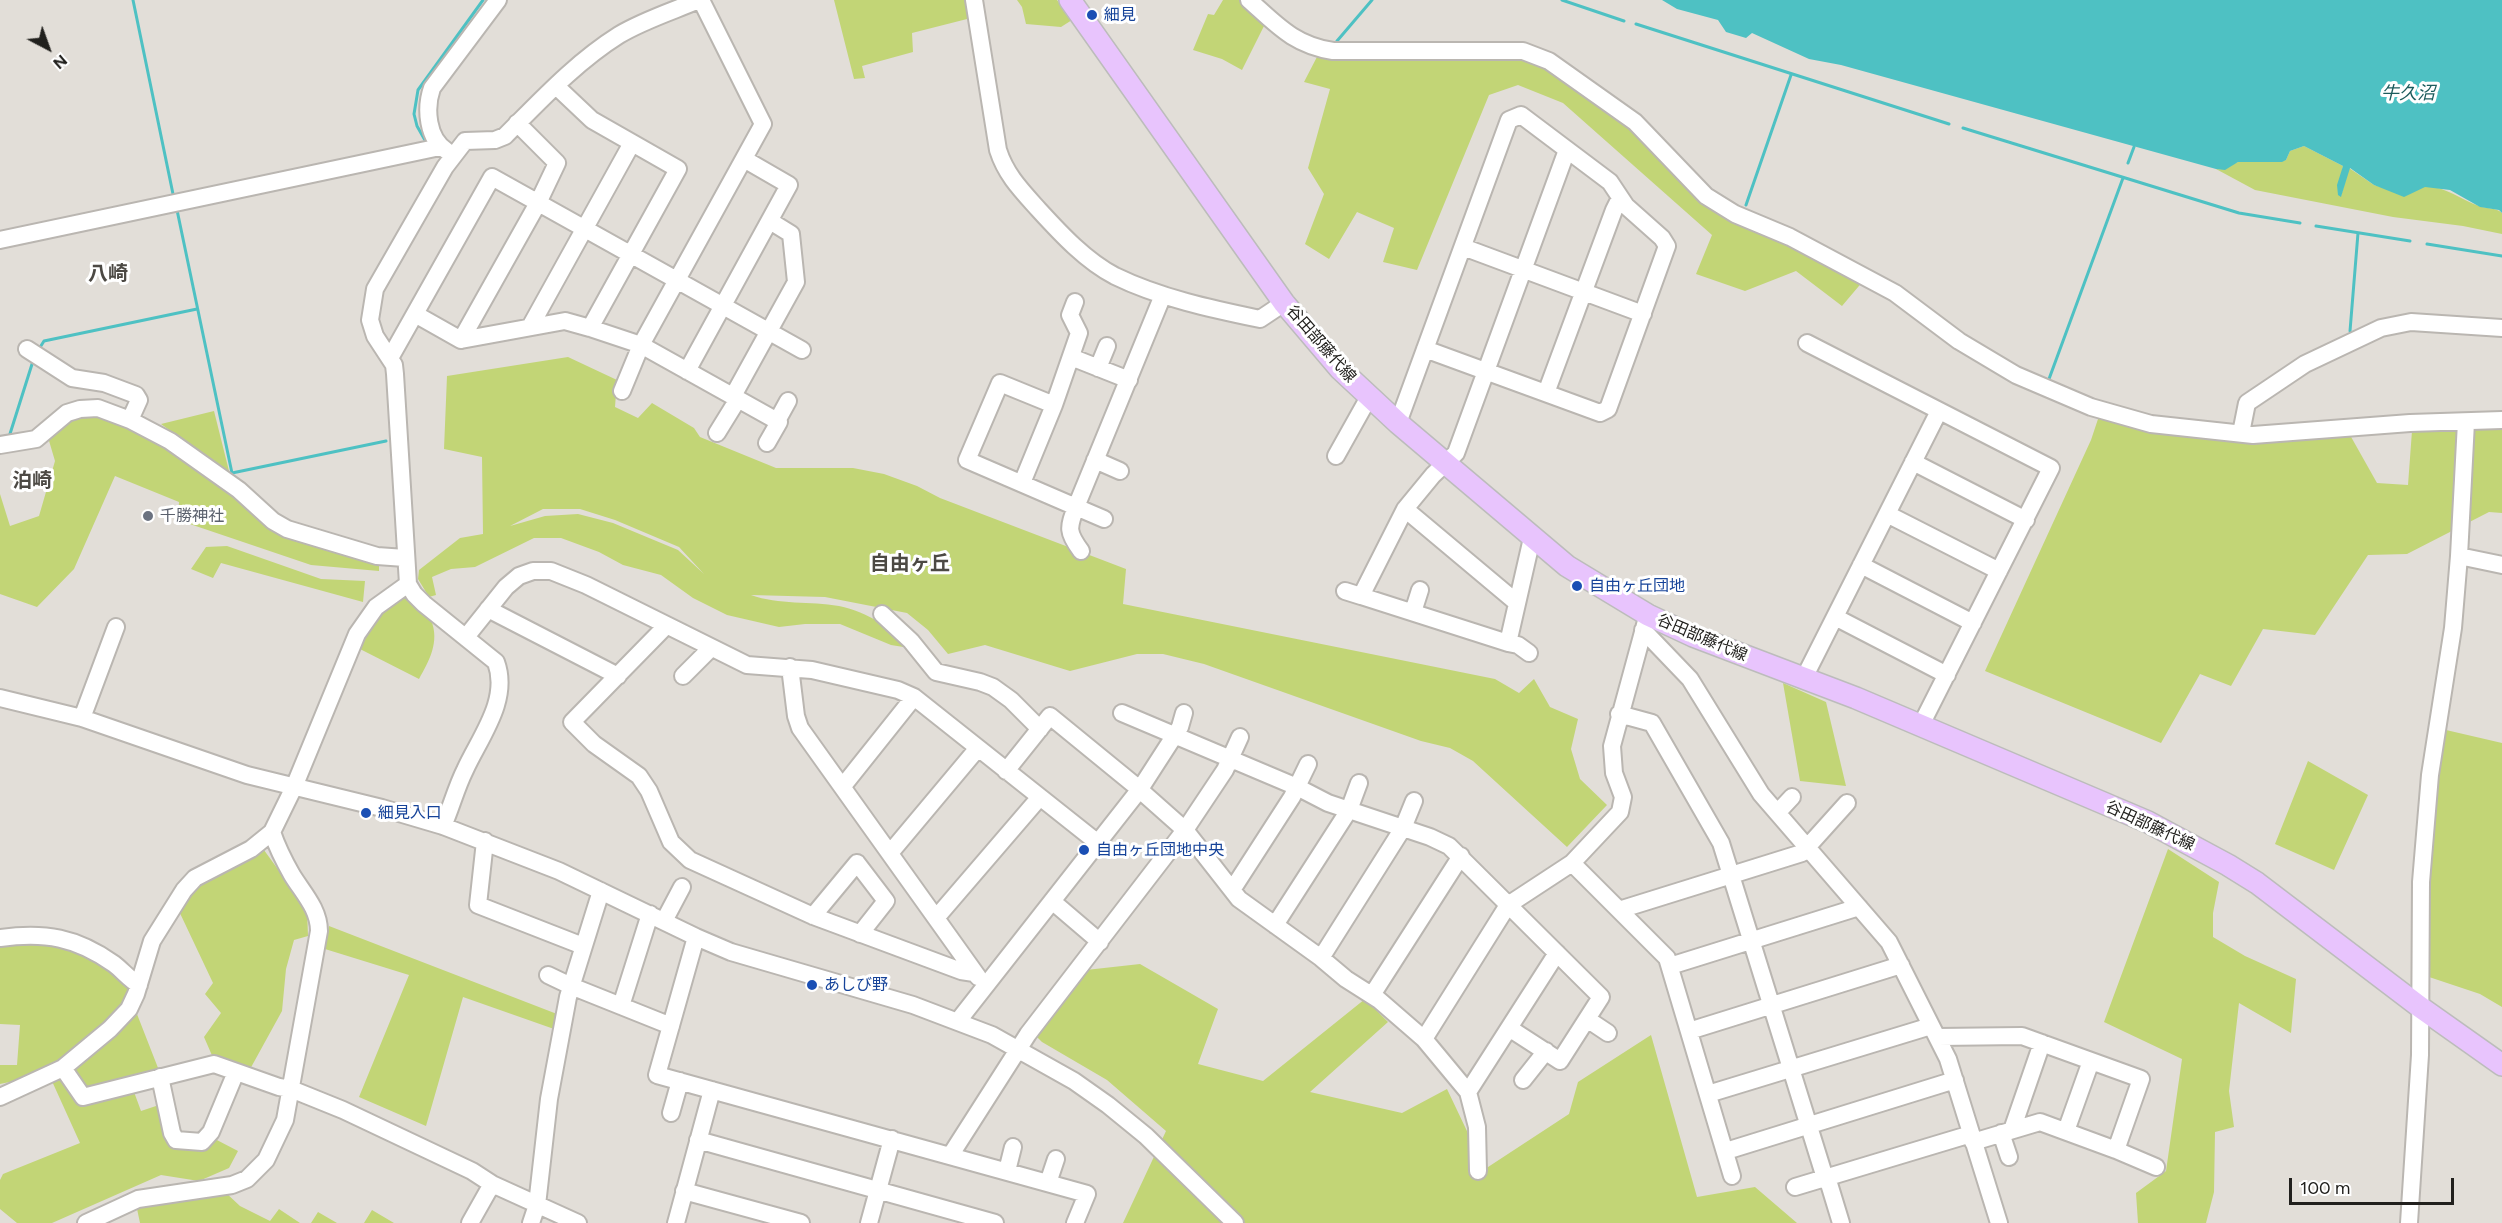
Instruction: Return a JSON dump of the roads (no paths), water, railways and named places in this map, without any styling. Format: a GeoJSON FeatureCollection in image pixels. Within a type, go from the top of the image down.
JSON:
{"type":"FeatureCollection","features":[{"type":"Feature","properties":{"kind":"main road","name":"谷田部藤代線"},"geometry":{"type":"LineString","coordinates":[[1070,0],[1284,303],[1340,369],[1398,423],[1532,537],[1583,577],[1646,623],[1712,644],[1804,678],[1921,725],[2148,822],[2228,865],[2292,909],[2420,1007],[2502,1065]]}},
{"type":"Feature","properties":{"kind":"street"},"geometry":{"type":"LineString","coordinates":[[446,151],[427,117],[428,100],[432,88],[498,0]]}},
{"type":"Feature","properties":{"kind":"street"},"geometry":{"type":"LineString","coordinates":[[0,240],[446,151],[465,141],[495,140],[505,136],[556,86],[620,35],[700,0],[763,124],[641,345],[622,391]]}},
{"type":"Feature","properties":{"kind":"street"},"geometry":{"type":"LineString","coordinates":[[974,0],[998,150],[1004,169],[1052,224],[1084,254],[1114,276],[1163,295],[1260,319],[1284,303]]}},
{"type":"Feature","properties":{"kind":"street"},"geometry":{"type":"LineString","coordinates":[[1249,0],[1283,32],[1317,49],[1333,51],[1523,51],[1538,55],[1560,68],[1635,122],[1706,196],[1735,214],[1790,237],[1895,293],[1959,341],[2016,375],[2091,407],[2151,424],[2241,433],[2276,434],[2410,423],[2502,420]]}},
{"type":"Feature","properties":{"kind":"street"},"geometry":{"type":"LineString","coordinates":[[556,86],[592,120],[678,169],[590,328]]}},
{"type":"Feature","properties":{"kind":"street"},"geometry":{"type":"LineString","coordinates":[[1398,423],[1425,349],[1463,247],[1509,120],[1521,115],[1610,182],[1617,189],[1626,206],[1662,238],[1667,246],[1608,409],[1600,413],[1425,349]]}},
{"type":"Feature","properties":{"kind":"street"},"geometry":{"type":"LineString","coordinates":[[461,340],[538,203],[557,163],[517,123]]}},
{"type":"Feature","properties":{"kind":"street"},"geometry":{"type":"LineString","coordinates":[[530,327],[632,143]]}},
{"type":"Feature","properties":{"kind":"street"},"geometry":{"type":"LineString","coordinates":[[1361,596],[1405,509],[1456,453],[1566,150]]}},
{"type":"Feature","properties":{"kind":"street"},"geometry":{"type":"LineString","coordinates":[[443,826],[464,771],[497,704],[500,672],[496,662],[419,599],[408,584],[394,365],[375,336],[370,320],[375,289],[446,151]]}},
{"type":"Feature","properties":{"kind":"street"},"geometry":{"type":"LineString","coordinates":[[687,370],[789,185],[744,159]]}},
{"type":"Feature","properties":{"kind":"street"},"geometry":{"type":"LineString","coordinates":[[390,358],[492,177],[801,350]]}},
{"type":"Feature","properties":{"kind":"street"},"geometry":{"type":"LineString","coordinates":[[1546,393],[1620,198]]}},
{"type":"Feature","properties":{"kind":"street"},"geometry":{"type":"LineString","coordinates":[[717,433],[796,282],[791,234],[770,221]]}},
{"type":"Feature","properties":{"kind":"street"},"geometry":{"type":"LineString","coordinates":[[1463,247],[1643,314]]}},
{"type":"Feature","properties":{"kind":"street"},"geometry":{"type":"LineString","coordinates":[[1081,551],[1072,539],[1069,527],[1163,295]]}},
{"type":"Feature","properties":{"kind":"street"},"geometry":{"type":"LineString","coordinates":[[1022,483],[1054,405],[1079,333],[1070,315],[1075,302]]}},
{"type":"Feature","properties":{"kind":"street"},"geometry":{"type":"LineString","coordinates":[[415,314],[461,340],[565,321],[590,328],[641,345],[777,420]]}},
{"type":"Feature","properties":{"kind":"street"},"geometry":{"type":"LineString","coordinates":[[2241,433],[2247,403],[2305,364],[2381,328],[2411,322],[2502,328]]}},
{"type":"Feature","properties":{"kind":"street"},"geometry":{"type":"LineString","coordinates":[[1807,343],[2051,468],[1921,725]]}},
{"type":"Feature","properties":{"kind":"street"},"geometry":{"type":"LineString","coordinates":[[1098,368],[1107,346]]}},
{"type":"Feature","properties":{"kind":"street"},"geometry":{"type":"LineString","coordinates":[[27,350],[72,378],[104,383],[136,395],[139,400],[130,420]]}},
{"type":"Feature","properties":{"kind":"street"},"geometry":{"type":"LineString","coordinates":[[1071,357],[1129,380]]}},
{"type":"Feature","properties":{"kind":"street"},"geometry":{"type":"LineString","coordinates":[[1054,405],[1000,383],[967,460],[1104,519]]}},
{"type":"Feature","properties":{"kind":"street"},"geometry":{"type":"LineString","coordinates":[[1336,456],[1369,397]]}},
{"type":"Feature","properties":{"kind":"street"},"geometry":{"type":"LineString","coordinates":[[767,443],[788,401]]}},
{"type":"Feature","properties":{"kind":"street"},"geometry":{"type":"LineString","coordinates":[[0,445],[36,439],[67,413],[80,409],[98,408],[130,420],[170,441],[239,489],[273,521],[287,529],[376,556],[391,559],[405,558]]}},
{"type":"Feature","properties":{"kind":"street"},"geometry":{"type":"LineString","coordinates":[[1804,678],[1939,411]]}},
{"type":"Feature","properties":{"kind":"street"},"geometry":{"type":"LineString","coordinates":[[2409,1223],[2420,1054],[2421,882],[2429,785],[2453,628],[2466,422]]}},
{"type":"Feature","properties":{"kind":"street"},"geometry":{"type":"LineString","coordinates":[[1095,459],[1120,471]]}},
{"type":"Feature","properties":{"kind":"street"},"geometry":{"type":"LineString","coordinates":[[1913,462],[2025,520]]}},
{"type":"Feature","properties":{"kind":"street"},"geometry":{"type":"LineString","coordinates":[[1405,509],[1516,602]]}},
{"type":"Feature","properties":{"kind":"street"},"geometry":{"type":"LineString","coordinates":[[1887,514],[1999,571]]}},
{"type":"Feature","properties":{"kind":"street"},"geometry":{"type":"LineString","coordinates":[[1508,643],[1532,537]]}},
{"type":"Feature","properties":{"kind":"street"},"geometry":{"type":"LineString","coordinates":[[2459,556],[2502,565]]}},
{"type":"Feature","properties":{"kind":"street"},"geometry":{"type":"LineString","coordinates":[[1861,565],[1973,623]]}},
{"type":"Feature","properties":{"kind":"street"},"geometry":{"type":"LineString","coordinates":[[466,637],[506,587],[519,576],[541,569],[551,571],[577,581],[747,665],[790,667],[898,690],[914,697],[1098,843]]}},
{"type":"Feature","properties":{"kind":"street"},"geometry":{"type":"LineString","coordinates":[[0,1097],[63,1068],[90,1047],[129,1009],[152,941],[184,890],[195,878],[251,849],[273,832],[294,788],[357,634],[376,607],[408,584]]}},
{"type":"Feature","properties":{"kind":"street"},"geometry":{"type":"LineString","coordinates":[[1413,612],[1420,590]]}},
{"type":"Feature","properties":{"kind":"street"},"geometry":{"type":"LineString","coordinates":[[1345,591],[1518,645],[1529,653]]}},
{"type":"Feature","properties":{"kind":"street"},"geometry":{"type":"LineString","coordinates":[[489,609],[618,676]]}},
{"type":"Feature","properties":{"kind":"street"},"geometry":{"type":"LineString","coordinates":[[882,614],[912,641],[936,672],[993,687],[1011,700],[1040,729]]}},
{"type":"Feature","properties":{"kind":"street"},"geometry":{"type":"LineString","coordinates":[[1835,617],[1947,675]]}},
{"type":"Feature","properties":{"kind":"street"},"geometry":{"type":"LineString","coordinates":[[1424,1039],[1508,905],[1572,863],[1623,807],[1623,794],[1611,761],[1612,746],[1646,623]]}},
{"type":"Feature","properties":{"kind":"street"},"geometry":{"type":"LineString","coordinates":[[1646,623],[1690,679],[1761,794],[1889,942],[1935,1031],[1955,1080],[2000,1223]]}},
{"type":"Feature","properties":{"kind":"street"},"geometry":{"type":"LineString","coordinates":[[666,626],[572,722],[594,744],[639,776],[649,791],[671,842],[682,855],[713,872],[813,916],[961,971],[979,980]]}},
{"type":"Feature","properties":{"kind":"street"},"geometry":{"type":"LineString","coordinates":[[82,718],[116,627]]}},
{"type":"Feature","properties":{"kind":"street"},"geometry":{"type":"LineString","coordinates":[[683,676],[711,648]]}},
{"type":"Feature","properties":{"kind":"street"},"geometry":{"type":"LineString","coordinates":[[790,667],[797,722],[979,980]]}},
{"type":"Feature","properties":{"kind":"street"},"geometry":{"type":"LineString","coordinates":[[843,786],[914,697]]}},
{"type":"Feature","properties":{"kind":"street"},"geometry":{"type":"LineString","coordinates":[[0,698],[82,718],[247,775],[382,808],[443,826],[559,871],[696,937],[773,966],[913,1005],[958,1021],[1019,1048],[1108,1105],[1146,1136],[1235,1223]]}},
{"type":"Feature","properties":{"kind":"street"},"geometry":{"type":"LineString","coordinates":[[1122,713],[1328,802],[1440,842],[1461,856],[1601,997],[1560,1061],[1509,1028]]}},
{"type":"Feature","properties":{"kind":"street"},"geometry":{"type":"LineString","coordinates":[[958,1021],[979,980],[1052,901],[1140,789],[1175,736],[1184,713]]}},
{"type":"Feature","properties":{"kind":"street"},"geometry":{"type":"LineString","coordinates":[[1619,714],[1652,723],[1721,843],[1841,1223]]}},
{"type":"Feature","properties":{"kind":"street"},"geometry":{"type":"LineString","coordinates":[[1006,771],[1050,716],[1140,789],[1185,831],[1232,890],[1275,926],[1321,958],[1346,979],[1372,995],[1424,1039],[1468,1092],[1477,1127],[1478,1170]]}},
{"type":"Feature","properties":{"kind":"street"},"geometry":{"type":"LineString","coordinates":[[950,1156],[1019,1048],[1185,831],[1230,760],[1240,737]]}},
{"type":"Feature","properties":{"kind":"street"},"geometry":{"type":"LineString","coordinates":[[890,853],[978,748]]}},
{"type":"Feature","properties":{"kind":"street"},"geometry":{"type":"LineString","coordinates":[[1232,890],[1297,787],[1308,764]]}},
{"type":"Feature","properties":{"kind":"street"},"geometry":{"type":"LineString","coordinates":[[1275,926],[1349,810],[1359,783]]}},
{"type":"Feature","properties":{"kind":"street"},"geometry":{"type":"LineString","coordinates":[[936,918],[1040,797]]}},
{"type":"Feature","properties":{"kind":"street"},"geometry":{"type":"LineString","coordinates":[[1778,812],[1792,797]]}},
{"type":"Feature","properties":{"kind":"street"},"geometry":{"type":"LineString","coordinates":[[1321,958],[1403,828],[1414,801]]}},
{"type":"Feature","properties":{"kind":"street"},"geometry":{"type":"LineString","coordinates":[[1619,910],[1802,853],[1847,803]]}},
{"type":"Feature","properties":{"kind":"street"},"geometry":{"type":"LineString","coordinates":[[86,1223],[138,1199],[219,1188],[247,1179],[266,1160],[285,1120],[319,923],[314,909],[278,848],[273,832]]}},
{"type":"Feature","properties":{"kind":"street"},"geometry":{"type":"LineString","coordinates":[[485,841],[478,905],[583,946]]}},
{"type":"Feature","properties":{"kind":"street"},"geometry":{"type":"LineString","coordinates":[[1372,995],[1461,856]]}},
{"type":"Feature","properties":{"kind":"street"},"geometry":{"type":"LineString","coordinates":[[813,916],[857,862],[886,901],[860,934]]}},
{"type":"Feature","properties":{"kind":"street"},"geometry":{"type":"LineString","coordinates":[[1572,863],[1667,958],[1732,1176]]}},
{"type":"Feature","properties":{"kind":"street"},"geometry":{"type":"LineString","coordinates":[[621,1006],[657,918],[682,887]]}},
{"type":"Feature","properties":{"kind":"street"},"geometry":{"type":"LineString","coordinates":[[531,1223],[537,1205],[549,1099],[571,987],[601,891]]}},
{"type":"Feature","properties":{"kind":"street"},"geometry":{"type":"LineString","coordinates":[[1052,901],[1100,942]]}},
{"type":"Feature","properties":{"kind":"street"},"geometry":{"type":"LineString","coordinates":[[1670,966],[1859,907]]}},
{"type":"Feature","properties":{"kind":"street"},"geometry":{"type":"LineString","coordinates":[[0,938],[31,934],[75,942],[92,949],[139,985]]}},
{"type":"Feature","properties":{"kind":"street"},"geometry":{"type":"LineString","coordinates":[[696,937],[657,1075],[1087,1194],[1075,1223]]}},
{"type":"Feature","properties":{"kind":"street"},"geometry":{"type":"LineString","coordinates":[[1468,1092],[1557,953]]}},
{"type":"Feature","properties":{"kind":"street"},"geometry":{"type":"LineString","coordinates":[[1689,1031],[1901,965]]}},
{"type":"Feature","properties":{"kind":"street"},"geometry":{"type":"LineString","coordinates":[[548,975],[571,987],[671,1026]]}},
{"type":"Feature","properties":{"kind":"street"},"geometry":{"type":"LineString","coordinates":[[1587,1019],[1608,1033]]}},
{"type":"Feature","properties":{"kind":"street"},"geometry":{"type":"LineString","coordinates":[[1708,1094],[1791,1069],[1935,1031],[2022,1036],[2141,1079],[2116,1150]]}},
{"type":"Feature","properties":{"kind":"street"},"geometry":{"type":"LineString","coordinates":[[2009,1156],[2007,1131],[2042,1043]]}},
{"type":"Feature","properties":{"kind":"street"},"geometry":{"type":"LineString","coordinates":[[1523,1080],[1546,1052]]}},
{"type":"Feature","properties":{"kind":"street"},"geometry":{"type":"LineString","coordinates":[[2066,1131],[2091,1061]]}},
{"type":"Feature","properties":{"kind":"street"},"geometry":{"type":"LineString","coordinates":[[63,1068],[83,1097],[214,1064],[291,1089],[343,1110],[472,1171],[492,1184],[578,1223]]}},
{"type":"Feature","properties":{"kind":"street"},"geometry":{"type":"LineString","coordinates":[[160,1077],[172,1133],[176,1140],[202,1142],[211,1132],[236,1072]]}},
{"type":"Feature","properties":{"kind":"street"},"geometry":{"type":"LineString","coordinates":[[1726,1151],[1955,1080]]}},
{"type":"Feature","properties":{"kind":"street"},"geometry":{"type":"LineString","coordinates":[[672,1113],[680,1081]]}},
{"type":"Feature","properties":{"kind":"street"},"geometry":{"type":"LineString","coordinates":[[676,1223],[712,1090]]}},
{"type":"Feature","properties":{"kind":"street"},"geometry":{"type":"LineString","coordinates":[[1795,1187],[1972,1138],[2040,1122],[2156,1167]]}},
{"type":"Feature","properties":{"kind":"street"},"geometry":{"type":"LineString","coordinates":[[870,1223],[892,1139]]}},
{"type":"Feature","properties":{"kind":"street"},"geometry":{"type":"LineString","coordinates":[[698,1140],[995,1223]]}},
{"type":"Feature","properties":{"kind":"street"},"geometry":{"type":"LineString","coordinates":[[1007,1171],[1013,1147]]}},
{"type":"Feature","properties":{"kind":"street"},"geometry":{"type":"LineString","coordinates":[[1048,1183],[1056,1159]]}},
{"type":"Feature","properties":{"kind":"street"},"geometry":{"type":"LineString","coordinates":[[470,1223],[492,1184]]}},
{"type":"Feature","properties":{"kind":"street"},"geometry":{"type":"LineString","coordinates":[[684,1191],[801,1223]]}},
{"type":"Feature","properties":{"kind":"water","name":"牛久沼"},"geometry":{"type":"Polygon","coordinates":[[[1662,0],[2502,0],[2502,213],[2499,210],[2480,207],[2450,190],[2425,187],[2404,197],[2374,185],[2350,168],[2341,197],[2338,195],[2337,185],[2343,166],[2304,146],[2290,151],[2286,160],[2282,162],[2238,162],[2225,170],[2216,169],[1841,65],[1809,59],[1752,33],[1746,38],[1726,32],[1718,20],[1677,9],[1662,0]]]}},
{"type":"Feature","properties":{"kind":"waterway"},"geometry":{"type":"LineString","coordinates":[[133,0],[173,194]]}},
{"type":"Feature","properties":{"kind":"waterway"},"geometry":{"type":"LineString","coordinates":[[426,142],[417,126],[414,114],[418,90],[483,0]]}},
{"type":"Feature","properties":{"kind":"waterway"},"geometry":{"type":"LineString","coordinates":[[1337,41],[1372,0]]}},
{"type":"Feature","properties":{"kind":"waterway"},"geometry":{"type":"LineString","coordinates":[[1562,0],[1624,21]]}},
{"type":"Feature","properties":{"kind":"waterway"},"geometry":{"type":"LineString","coordinates":[[1636,24],[1949,124]]}},
{"type":"Feature","properties":{"kind":"waterway"},"geometry":{"type":"LineString","coordinates":[[1746,205],[1791,75]]}},
{"type":"Feature","properties":{"kind":"waterway"},"geometry":{"type":"LineString","coordinates":[[1963,128],[2239,213],[2300,223]]}},
{"type":"Feature","properties":{"kind":"waterway"},"geometry":{"type":"LineString","coordinates":[[2128,163],[2134,147]]}},
{"type":"Feature","properties":{"kind":"waterway"},"geometry":{"type":"LineString","coordinates":[[2049,379],[2123,178]]}},
{"type":"Feature","properties":{"kind":"waterway"},"geometry":{"type":"LineString","coordinates":[[177,210],[233,478]]}},
{"type":"Feature","properties":{"kind":"waterway"},"geometry":{"type":"LineString","coordinates":[[2316,226],[2410,241]]}},
{"type":"Feature","properties":{"kind":"waterway"},"geometry":{"type":"LineString","coordinates":[[2350,331],[2358,233]]}},
{"type":"Feature","properties":{"kind":"waterway"},"geometry":{"type":"LineString","coordinates":[[2427,244],[2502,256]]}},
{"type":"Feature","properties":{"kind":"waterway"},"geometry":{"type":"LineString","coordinates":[[39,349],[44,341],[197,309]]}},
{"type":"Feature","properties":{"kind":"waterway"},"geometry":{"type":"LineString","coordinates":[[9,437],[33,361]]}},
{"type":"Feature","properties":{"kind":"waterway"},"geometry":{"type":"LineString","coordinates":[[232,473],[386,441]]}},
{"type":"Feature","properties":{"kind":"place","name":"細見"},"geometry":{"type":"Point","coordinates":[1092,15]}},
{"type":"Feature","properties":{"kind":"place","name":"千勝神社"},"geometry":{"type":"Point","coordinates":[148,516]}},
{"type":"Feature","properties":{"kind":"place","name":"自由ヶ丘団地"},"geometry":{"type":"Point","coordinates":[1577,586]}},
{"type":"Feature","properties":{"kind":"place","name":"細見入口"},"geometry":{"type":"Point","coordinates":[366,813]}},
{"type":"Feature","properties":{"kind":"place","name":"自由ヶ丘団地中央"},"geometry":{"type":"Point","coordinates":[1084,850]}},
{"type":"Feature","properties":{"kind":"place","name":"あしび野"},"geometry":{"type":"Point","coordinates":[812,985]}},
{"type":"Feature","properties":{"kind":"district","name":"八崎"},"geometry":{"type":"Point","coordinates":[108,274]}},
{"type":"Feature","properties":{"kind":"district","name":"泊崎"},"geometry":{"type":"Point","coordinates":[32,481]}},
{"type":"Feature","properties":{"kind":"district","name":"自由ヶ丘"},"geometry":{"type":"Point","coordinates":[910,564]}}]}
